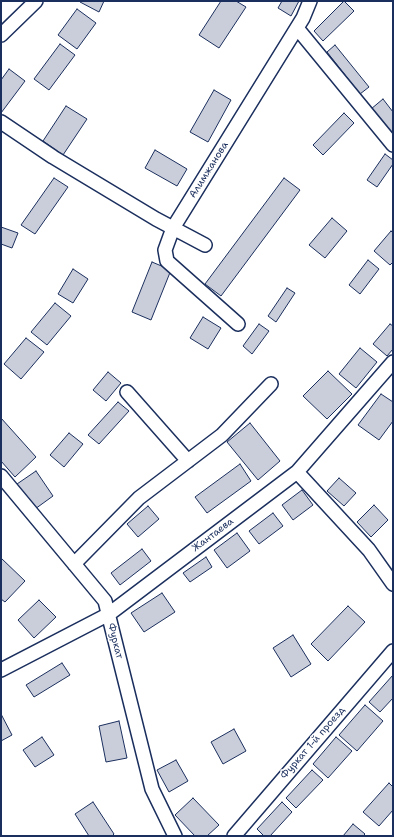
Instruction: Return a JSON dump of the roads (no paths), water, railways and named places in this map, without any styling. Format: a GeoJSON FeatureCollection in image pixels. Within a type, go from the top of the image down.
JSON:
{"type":"FeatureCollection","features":[{"type":"Feature","properties":{"kind":"street"},"geometry":{"type":"LineString","coordinates":[[1,35],[36,1]]}},
{"type":"Feature","properties":{"kind":"street","name":"Алимжанова"},"geometry":{"type":"LineString","coordinates":[[238,324],[167,261],[165,250],[173,228],[297,28],[310,1]]}},
{"type":"Feature","properties":{"kind":"street"},"geometry":{"type":"LineString","coordinates":[[297,28],[393,145]]}},
{"type":"Feature","properties":{"kind":"street"},"geometry":{"type":"LineString","coordinates":[[1,122],[53,157],[173,228],[205,245]]}},
{"type":"Feature","properties":{"kind":"street","name":"Жантаева"},"geometry":{"type":"LineString","coordinates":[[1,670],[108,614],[297,472],[393,362]]}},
{"type":"Feature","properties":{"kind":"street"},"geometry":{"type":"LineString","coordinates":[[74,564],[139,498],[222,435],[271,384]]}},
{"type":"Feature","properties":{"kind":"street"},"geometry":{"type":"LineString","coordinates":[[127,392],[188,461]]}},
{"type":"Feature","properties":{"kind":"street"},"geometry":{"type":"LineString","coordinates":[[297,472],[369,550],[393,584]]}},
{"type":"Feature","properties":{"kind":"street","name":"Фуркат"},"geometry":{"type":"LineString","coordinates":[[1,476],[106,601],[152,789],[175,836]]}},
{"type":"Feature","properties":{"kind":"street","name":"Фуркат 1-й проезд"},"geometry":{"type":"LineString","coordinates":[[234,836],[393,651]]}}]}
